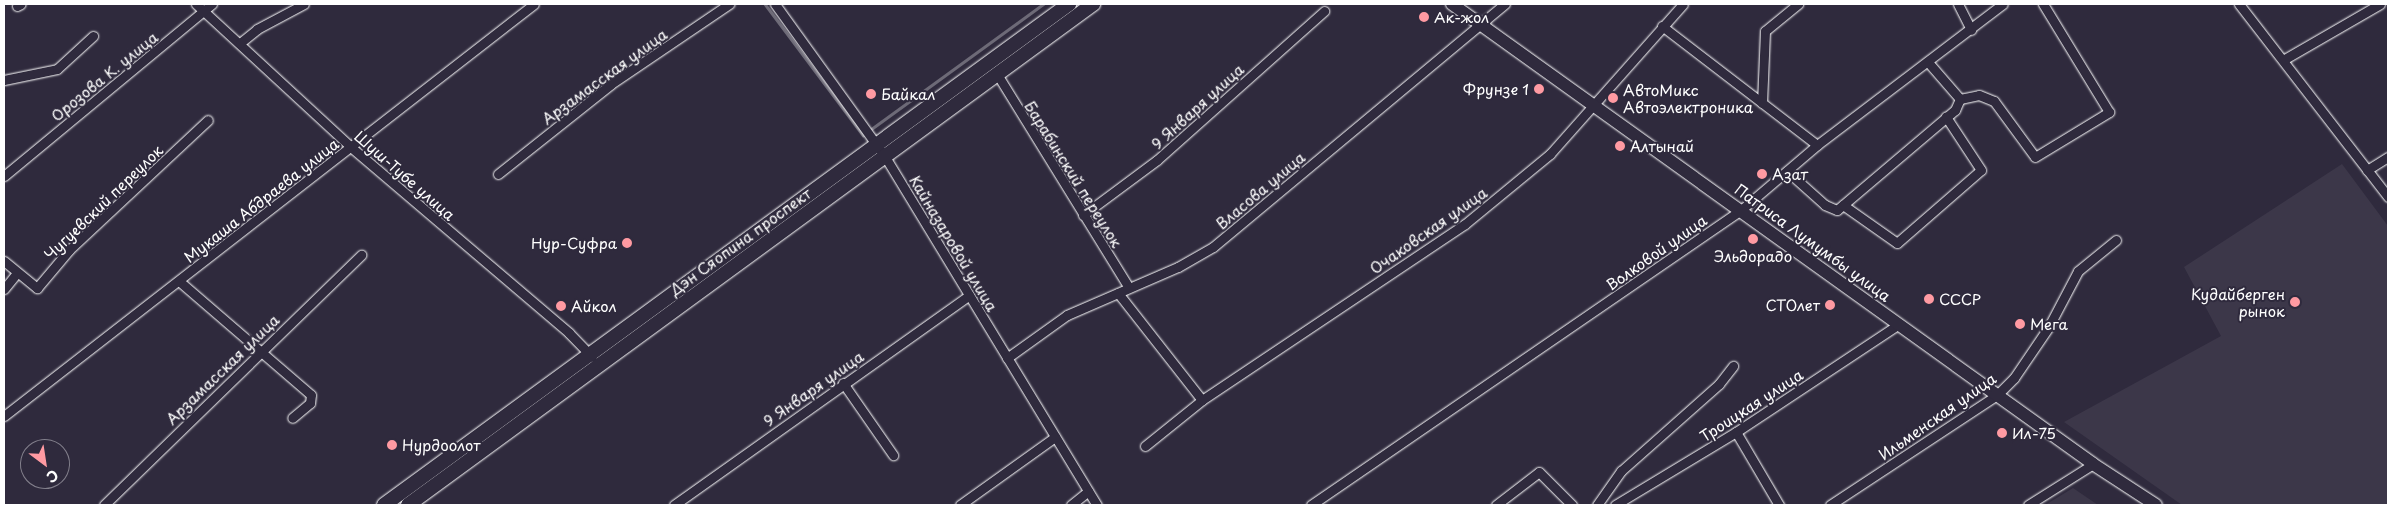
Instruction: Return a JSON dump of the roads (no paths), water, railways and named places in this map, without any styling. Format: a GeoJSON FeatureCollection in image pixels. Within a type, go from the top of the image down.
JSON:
{"type":"FeatureCollection","features":[{"type":"Feature","properties":{"kind":"main road","name":"Дэн Сяопина проспект"},"geometry":{"type":"LineString","coordinates":[[408,505],[598,365],[1069,4]]}},
{"type":"Feature","properties":{"kind":"main road","name":"Дэн Сяопина проспект"},"geometry":{"type":"LineString","coordinates":[[384,505],[589,353],[881,149],[997,74],[1086,6]]}},
{"type":"Feature","properties":{"kind":"street","name":"Шуш-Тубе улица"},"geometry":{"type":"LineString","coordinates":[[196,4],[352,148],[589,353],[598,365]]}},
{"type":"Feature","properties":{"kind":"street","name":"Орозова К. улица"},"geometry":{"type":"LineString","coordinates":[[4,176],[212,4]]}},
{"type":"Feature","properties":{"kind":"street"},"geometry":{"type":"LineString","coordinates":[[240,43],[257,29],[304,4]]}},
{"type":"Feature","properties":{"kind":"street","name":"Мукаша Абдраева улица"},"geometry":{"type":"LineString","coordinates":[[4,416],[352,148],[534,4]]}},
{"type":"Feature","properties":{"kind":"street","name":"Арзамасская улица"},"geometry":{"type":"LineString","coordinates":[[498,174],[612,84],[729,4]]}},
{"type":"Feature","properties":{"kind":"street","name":"Кайназаровой улица"},"geometry":{"type":"LineString","coordinates":[[775,4],[881,149],[1097,505]]}},
{"type":"Feature","properties":{"kind":"street","name":"Патриса Лумумбы улица"},"geometry":{"type":"LineString","coordinates":[[1452,4],[1595,104],[2093,464],[2156,505]]}},
{"type":"Feature","properties":{"kind":"street","name":"Власова улица"},"geometry":{"type":"LineString","coordinates":[[1007,358],[1067,315],[1129,288],[1213,247],[1505,4]]}},
{"type":"Feature","properties":{"kind":"street","name":"Очаковская улица"},"geometry":{"type":"LineString","coordinates":[[1145,446],[1202,400],[1465,224],[1550,154],[1683,4]]}},
{"type":"Feature","properties":{"kind":"street"},"geometry":{"type":"LineString","coordinates":[[1762,103],[1765,31],[1798,4]]}},
{"type":"Feature","properties":{"kind":"street"},"geometry":{"type":"LineString","coordinates":[[1958,4],[1971,30]]}},
{"type":"Feature","properties":{"kind":"street","name":"Волковой улица"},"geometry":{"type":"LineString","coordinates":[[1311,505],[1740,210],[1817,145],[2003,4]]}},
{"type":"Feature","properties":{"kind":"street"},"geometry":{"type":"LineString","coordinates":[[1960,99],[1979,95],[1994,101],[2035,157],[2110,112],[2043,4]]}},
{"type":"Feature","properties":{"kind":"street"},"geometry":{"type":"LineString","coordinates":[[2239,4],[2388,197]]}},
{"type":"Feature","properties":{"kind":"street"},"geometry":{"type":"LineString","coordinates":[[2283,60],[2380,4]]}},
{"type":"Feature","properties":{"kind":"street","name":"9 Января улица"},"geometry":{"type":"LineString","coordinates":[[1083,215],[1157,160],[1324,11]]}},
{"type":"Feature","properties":{"kind":"street"},"geometry":{"type":"LineString","coordinates":[[1662,26],[1817,145]]}},
{"type":"Feature","properties":{"kind":"street"},"geometry":{"type":"LineString","coordinates":[[4,80],[57,69],[93,36]]}},
{"type":"Feature","properties":{"kind":"street"},"geometry":{"type":"LineString","coordinates":[[1928,62],[1960,99]]}},
{"type":"Feature","properties":{"kind":"street","name":"Барабинский переулок"},"geometry":{"type":"LineString","coordinates":[[997,74],[1129,288]]}},
{"type":"Feature","properties":{"kind":"street"},"geometry":{"type":"LineString","coordinates":[[1787,171],[1825,205],[1837,210],[1955,110],[1960,99]]}},
{"type":"Feature","properties":{"kind":"street"},"geometry":{"type":"LineString","coordinates":[[1843,205],[1897,242],[1981,170],[1946,117]]}},
{"type":"Feature","properties":{"kind":"street","name":"Чугуевский переулок"},"geometry":{"type":"LineString","coordinates":[[4,261],[37,288],[70,250],[208,120]]}},
{"type":"Feature","properties":{"kind":"street"},"geometry":{"type":"LineString","coordinates":[[2368,170],[2388,157]]}},
{"type":"Feature","properties":{"kind":"street"},"geometry":{"type":"LineString","coordinates":[[4,162],[12,169]]}},
{"type":"Feature","properties":{"kind":"street","name":"Ильменская улица"},"geometry":{"type":"LineString","coordinates":[[1830,505],[1997,395],[2014,378],[2048,328],[2078,271],[2116,240]]}},
{"type":"Feature","properties":{"kind":"street","name":"Арзамасская улица"},"geometry":{"type":"LineString","coordinates":[[107,504],[260,350],[361,255]]}},
{"type":"Feature","properties":{"kind":"street"},"geometry":{"type":"LineString","coordinates":[[4,289],[17,273]]}},
{"type":"Feature","properties":{"kind":"street"},"geometry":{"type":"LineString","coordinates":[[179,281],[311,395],[310,403],[292,418]]}},
{"type":"Feature","properties":{"kind":"street"},"geometry":{"type":"LineString","coordinates":[[1118,293],[1202,400]]}},
{"type":"Feature","properties":{"kind":"street","name":"9 Января улица"},"geometry":{"type":"LineString","coordinates":[[677,504],[843,383],[918,334],[969,295]]}},
{"type":"Feature","properties":{"kind":"street","name":"Троицкая улица"},"geometry":{"type":"LineString","coordinates":[[1615,505],[1736,432],[1898,324]]}},
{"type":"Feature","properties":{"kind":"street","name":"Троицкая улица"},"geometry":{"type":"LineString","coordinates":[[1597,505],[1621,471],[1719,384],[1733,366]]}},
{"type":"Feature","properties":{"kind":"street"},"geometry":{"type":"LineString","coordinates":[[843,383],[893,455]]}},
{"type":"Feature","properties":{"kind":"street"},"geometry":{"type":"LineString","coordinates":[[1736,432],[1779,505]]}},
{"type":"Feature","properties":{"kind":"street"},"geometry":{"type":"LineString","coordinates":[[960,505],[1055,436]]}},
{"type":"Feature","properties":{"kind":"street"},"geometry":{"type":"LineString","coordinates":[[2028,505],[2093,464]]}},
{"type":"Feature","properties":{"kind":"street"},"geometry":{"type":"LineString","coordinates":[[1496,505],[1539,472],[1572,505]]}},
{"type":"Feature","properties":{"kind":"street"},"geometry":{"type":"LineString","coordinates":[[1071,505],[1088,491]]}},
{"type":"Feature","properties":{"kind":"waterway"},"geometry":{"type":"LineString","coordinates":[[765,4],[863,135],[1043,4]]}},
{"type":"Feature","properties":{"kind":"place","name":"Ак-жол"},"geometry":{"type":"Point","coordinates":[1424,17]}},
{"type":"Feature","properties":{"kind":"place","name":"Фрунзе 1"},"geometry":{"type":"Point","coordinates":[1539,89]}},
{"type":"Feature","properties":{"kind":"place","name":"Байкал"},"geometry":{"type":"Point","coordinates":[871,94]}},
{"type":"Feature","properties":{"kind":"place","name":"АвтоМикс Автоэлектроника"},"geometry":{"type":"Point","coordinates":[1613,98]}},
{"type":"Feature","properties":{"kind":"place","name":"Алтынай"},"geometry":{"type":"Point","coordinates":[1620,146]}},
{"type":"Feature","properties":{"kind":"place","name":"Азат"},"geometry":{"type":"Point","coordinates":[1762,174]}},
{"type":"Feature","properties":{"kind":"place","name":"Эльдорадо"},"geometry":{"type":"Point","coordinates":[1753,239]}},
{"type":"Feature","properties":{"kind":"place","name":"Нур-Суфра"},"geometry":{"type":"Point","coordinates":[627,243]}},
{"type":"Feature","properties":{"kind":"place","name":"СССР"},"geometry":{"type":"Point","coordinates":[1929,299]}},
{"type":"Feature","properties":{"kind":"place","name":"Кудайберген рынок"},"geometry":{"type":"Point","coordinates":[2295,302]}},
{"type":"Feature","properties":{"kind":"place","name":"СТОлет"},"geometry":{"type":"Point","coordinates":[1830,305]}},
{"type":"Feature","properties":{"kind":"place","name":"Айкол"},"geometry":{"type":"Point","coordinates":[561,306]}},
{"type":"Feature","properties":{"kind":"place","name":"Мега"},"geometry":{"type":"Point","coordinates":[2020,324]}},
{"type":"Feature","properties":{"kind":"place","name":"Ил-75"},"geometry":{"type":"Point","coordinates":[2002,433]}},
{"type":"Feature","properties":{"kind":"place","name":"Нурдоолот"},"geometry":{"type":"Point","coordinates":[392,445]}}]}
